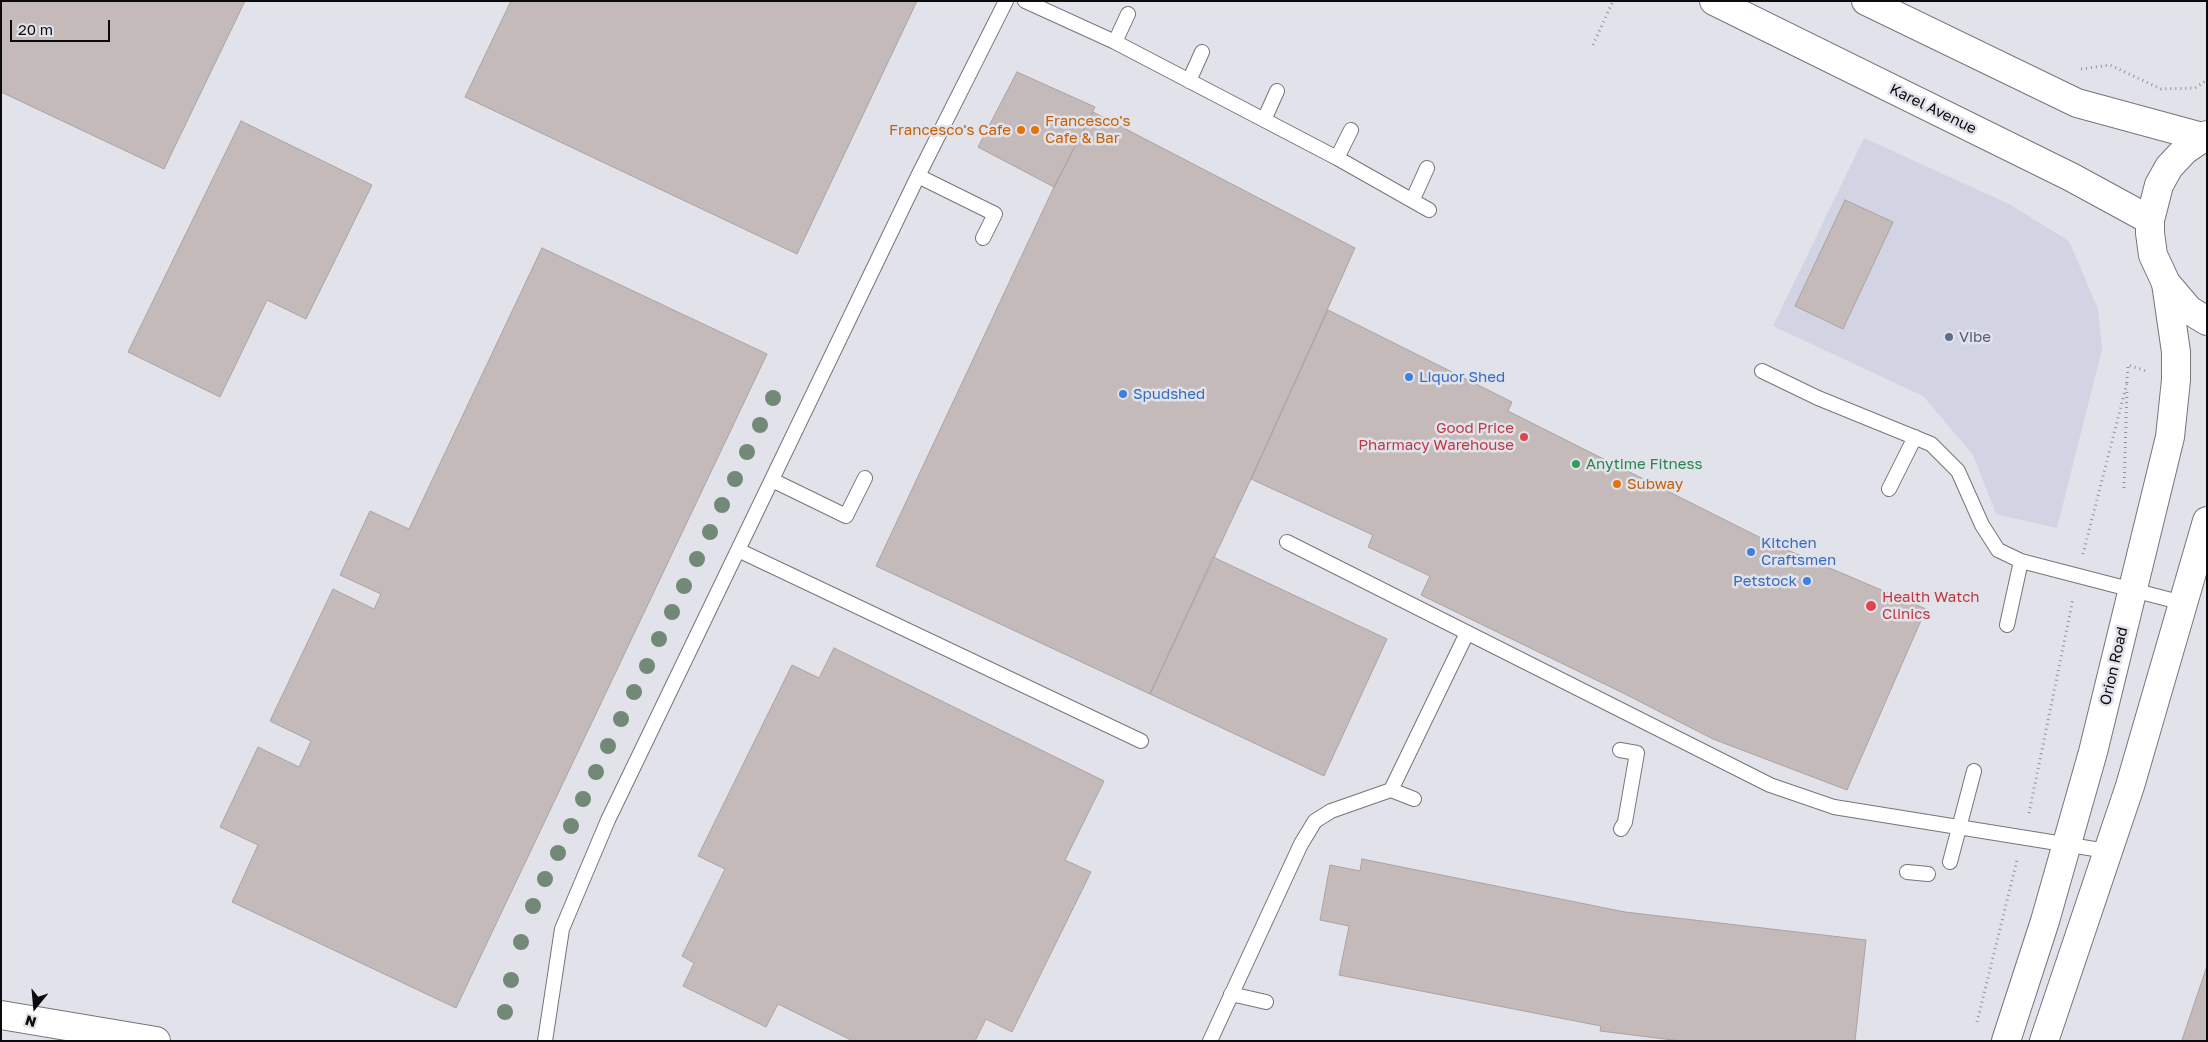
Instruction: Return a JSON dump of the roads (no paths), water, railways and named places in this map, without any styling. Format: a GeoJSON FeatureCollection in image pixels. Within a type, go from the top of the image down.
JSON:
{"type":"FeatureCollection","features":[{"type":"Feature","properties":{"kind":"street"},"geometry":{"type":"LineString","coordinates":[[1866,1],[2077,103],[2204,136]]}},
{"type":"Feature","properties":{"kind":"street","name":"Karel Avenue"},"geometry":{"type":"LineString","coordinates":[[1718,2],[2071,177],[2150,220]]}},
{"type":"Feature","properties":{"kind":"street"},"geometry":{"type":"LineString","coordinates":[[2204,136],[2185,150],[2169,167],[2159,185],[2150,220],[2153,255],[2166,283],[2189,310],[2207,321]]}},
{"type":"Feature","properties":{"kind":"street","name":"Orion Road"},"geometry":{"type":"LineString","coordinates":[[2006,1041],[2045,921],[2093,752],[2170,437],[2176,380],[2176,352],[2166,283]]}},
{"type":"Feature","properties":{"kind":"street"},"geometry":{"type":"LineString","coordinates":[[2044,1041],[2130,786],[2207,521]]}},
{"type":"Feature","properties":{"kind":"street"},"geometry":{"type":"LineString","coordinates":[[1,1015],[156,1041]]}},
{"type":"Feature","properties":{"kind":"lane"},"geometry":{"type":"LineString","coordinates":[[545,1041],[562,929],[608,820],[918,176],[1006,1]]}},
{"type":"Feature","properties":{"kind":"lane"},"geometry":{"type":"LineString","coordinates":[[1026,1],[1115,42],[1337,158],[1413,199],[1429,210]]}},
{"type":"Feature","properties":{"kind":"lane"},"geometry":{"type":"LineString","coordinates":[[1115,42],[1128,14]]}},
{"type":"Feature","properties":{"kind":"lane"},"geometry":{"type":"LineString","coordinates":[[1188,80],[1202,52]]}},
{"type":"Feature","properties":{"kind":"lane"},"geometry":{"type":"LineString","coordinates":[[1264,120],[1277,91]]}},
{"type":"Feature","properties":{"kind":"lane"},"geometry":{"type":"LineString","coordinates":[[1337,158],[1351,130]]}},
{"type":"Feature","properties":{"kind":"lane"},"geometry":{"type":"LineString","coordinates":[[1413,199],[1427,168]]}},
{"type":"Feature","properties":{"kind":"lane"},"geometry":{"type":"LineString","coordinates":[[918,176],[995,214],[983,238]]}},
{"type":"Feature","properties":{"kind":"lane"},"geometry":{"type":"LineString","coordinates":[[1762,371],[1818,398],[1931,444],[1958,471],[1982,525],[1998,550],[2021,561],[2183,603]]}},
{"type":"Feature","properties":{"kind":"lane"},"geometry":{"type":"LineString","coordinates":[[1889,489],[1915,437]]}},
{"type":"Feature","properties":{"kind":"lane"},"geometry":{"type":"LineString","coordinates":[[772,480],[846,516],[865,478]]}},
{"type":"Feature","properties":{"kind":"lane"},"geometry":{"type":"LineString","coordinates":[[1287,542],[1770,785],[1834,807],[2107,851]]}},
{"type":"Feature","properties":{"kind":"lane"},"geometry":{"type":"LineString","coordinates":[[738,550],[1141,741]]}},
{"type":"Feature","properties":{"kind":"lane"},"geometry":{"type":"LineString","coordinates":[[2007,625],[2021,561]]}},
{"type":"Feature","properties":{"kind":"lane"},"geometry":{"type":"LineString","coordinates":[[1391,790],[1467,633]]}},
{"type":"Feature","properties":{"kind":"lane"},"geometry":{"type":"LineString","coordinates":[[1620,750],[1638,753],[1625,822],[1621,829]]}},
{"type":"Feature","properties":{"kind":"lane"},"geometry":{"type":"LineString","coordinates":[[1950,862],[1974,772]]}},
{"type":"Feature","properties":{"kind":"lane"},"geometry":{"type":"LineString","coordinates":[[1210,1041],[1301,844],[1315,821],[1331,811],[1391,790],[1414,799]]}},
{"type":"Feature","properties":{"kind":"lane"},"geometry":{"type":"LineString","coordinates":[[1907,872],[1928,874]]}},
{"type":"Feature","properties":{"kind":"lane"},"geometry":{"type":"LineString","coordinates":[[1231,994],[1266,1002]]}},
{"type":"Feature","properties":{"kind":"place","name":"Francesco's Cafe"},"geometry":{"type":"Point","coordinates":[1021,130]}},
{"type":"Feature","properties":{"kind":"place","name":"Francesco's Cafe & Bar"},"geometry":{"type":"Point","coordinates":[1035,130]}},
{"type":"Feature","properties":{"kind":"place","name":"Vibe"},"geometry":{"type":"Point","coordinates":[1949,337]}},
{"type":"Feature","properties":{"kind":"place","name":"Liquor Shed"},"geometry":{"type":"Point","coordinates":[1409,377]}},
{"type":"Feature","properties":{"kind":"place","name":"Spudshed"},"geometry":{"type":"Point","coordinates":[1123,394]}},
{"type":"Feature","properties":{"kind":"place","name":"Good Price Pharmacy Warehouse"},"geometry":{"type":"Point","coordinates":[1524,437]}},
{"type":"Feature","properties":{"kind":"place","name":"Anytime Fitness"},"geometry":{"type":"Point","coordinates":[1576,464]}},
{"type":"Feature","properties":{"kind":"place","name":"Subway"},"geometry":{"type":"Point","coordinates":[1617,484]}},
{"type":"Feature","properties":{"kind":"place","name":"Kitchen Craftsmen"},"geometry":{"type":"Point","coordinates":[1751,552]}},
{"type":"Feature","properties":{"kind":"place","name":"Petstock"},"geometry":{"type":"Point","coordinates":[1807,581]}},
{"type":"Feature","properties":{"kind":"place","name":"Health Watch Clinics"},"geometry":{"type":"Point","coordinates":[1871,606]}}]}
